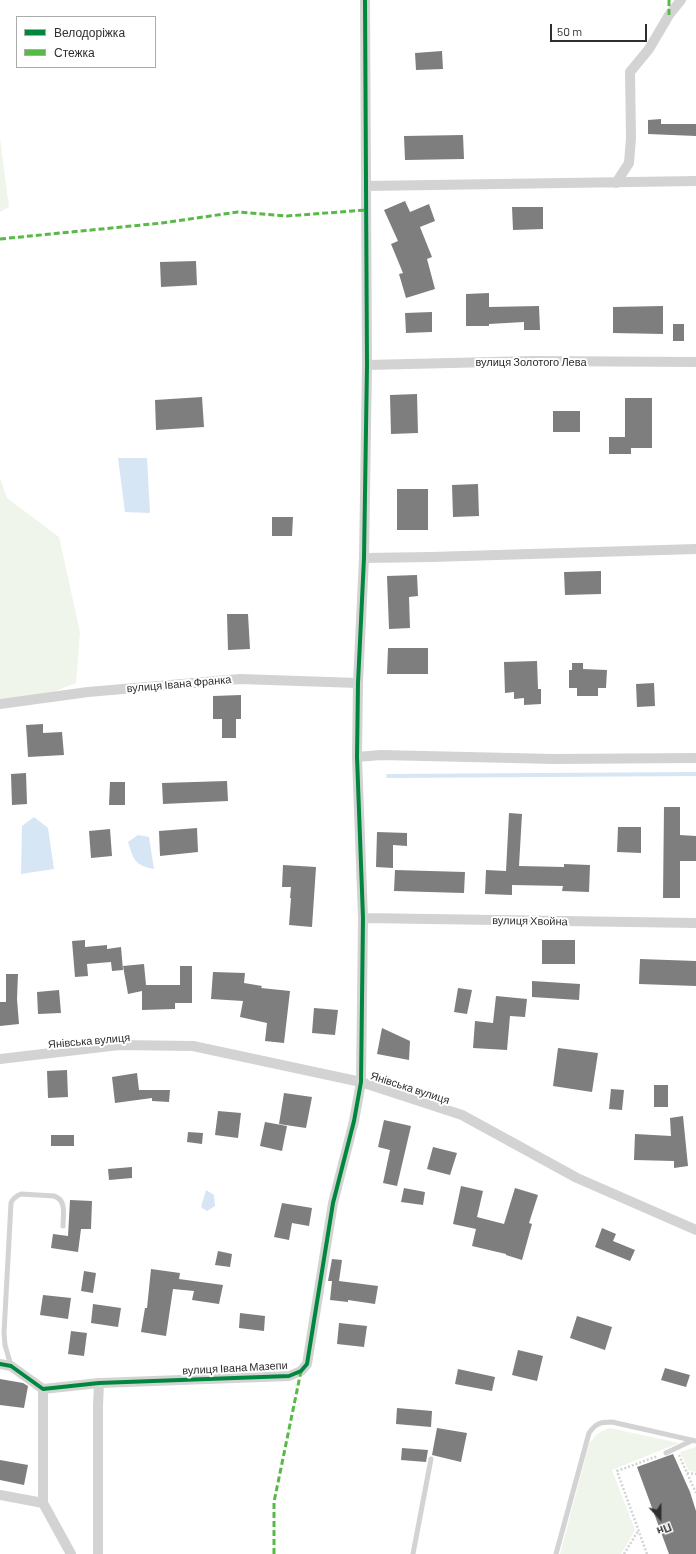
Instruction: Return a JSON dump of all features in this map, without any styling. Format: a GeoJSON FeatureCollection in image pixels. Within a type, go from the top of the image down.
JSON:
{"type":"FeatureCollection","features":[{"type":"Feature","properties":{"kind":"street","name":"вулиця Івана Мазепи"},"geometry":{"type":"LineString","coordinates":[[43,1389],[99,1383],[289,1376],[301,1371],[307,1364],[333,1203],[354,1121],[362,1082],[363,918],[357,757],[358,683],[364,558],[367,365],[365,0]]}},
{"type":"Feature","properties":{"kind":"street"},"geometry":{"type":"LineString","coordinates":[[616,182],[629,163],[631,138],[630,72],[649,49],[669,15],[682,0]]}},
{"type":"Feature","properties":{"kind":"street"},"geometry":{"type":"LineString","coordinates":[[366,186],[696,181]]}},
{"type":"Feature","properties":{"kind":"street","name":"вулиця Золотого Лева"},"geometry":{"type":"LineString","coordinates":[[367,365],[533,361],[696,362]]}},
{"type":"Feature","properties":{"kind":"street"},"geometry":{"type":"LineString","coordinates":[[364,558],[696,549]]}},
{"type":"Feature","properties":{"kind":"street","name":"вулиця Івана Франка"},"geometry":{"type":"LineString","coordinates":[[0,704],[88,692],[240,679],[358,683]]}},
{"type":"Feature","properties":{"kind":"street"},"geometry":{"type":"LineString","coordinates":[[357,757],[381,755],[554,759],[696,758]]}},
{"type":"Feature","properties":{"kind":"street","name":"вулиця Хвойна"},"geometry":{"type":"LineString","coordinates":[[363,918],[696,923]]}},
{"type":"Feature","properties":{"kind":"street","name":"Янівська вулиця"},"geometry":{"type":"LineString","coordinates":[[0,1059],[119,1045],[193,1046],[362,1082],[462,1115],[576,1178],[696,1230]]}},
{"type":"Feature","properties":{"kind":"street"},"geometry":{"type":"LineString","coordinates":[[0,1364],[11,1366],[43,1389],[43,1503],[71,1554]]}},
{"type":"Feature","properties":{"kind":"street"},"geometry":{"type":"LineString","coordinates":[[98,1554],[99,1383]]}},
{"type":"Feature","properties":{"kind":"street"},"geometry":{"type":"LineString","coordinates":[[0,1495],[43,1503]]}},
{"type":"Feature","properties":{"kind":"lane"},"geometry":{"type":"LineString","coordinates":[[11,1366],[5,1345],[4,1323],[11,1203],[17,1195],[22,1194],[54,1196],[59,1198],[64,1206],[63,1226]]}},
{"type":"Feature","properties":{"kind":"lane"},"geometry":{"type":"LineString","coordinates":[[556,1554],[589,1433],[594,1425],[601,1422],[612,1422],[694,1441]]}},
{"type":"Feature","properties":{"kind":"lane"},"geometry":{"type":"LineString","coordinates":[[666,1453],[694,1441]]}},
{"type":"Feature","properties":{"kind":"lane"},"geometry":{"type":"LineString","coordinates":[[413,1554],[431,1459]]}},
{"type":"Feature","properties":{"kind":"path"},"geometry":{"type":"LineString","coordinates":[[676,1448],[695,1487],[696,1493]]}},
{"type":"Feature","properties":{"kind":"path"},"geometry":{"type":"LineString","coordinates":[[647,1554],[617,1471],[666,1453]]}},
{"type":"Feature","properties":{"kind":"path"},"geometry":{"type":"LineString","coordinates":[[687,1473],[696,1474]]}},
{"type":"Feature","properties":{"kind":"path"},"geometry":{"type":"LineString","coordinates":[[624,1554],[638,1531]]}},
{"type":"Feature","properties":{"kind":"shaded area"},"geometry":{"type":"Polygon","coordinates":[[[0,138],[9,207],[0,212],[0,138]]]}},
{"type":"Feature","properties":{"kind":"shaded area"},"geometry":{"type":"Polygon","coordinates":[[[0,478],[7,498],[59,537],[80,632],[76,683],[25,703],[0,706],[0,478]]]}},
{"type":"Feature","properties":{"kind":"shaded area"},"geometry":{"type":"Polygon","coordinates":[[[610,1428],[679,1443],[612,1470],[635,1530],[621,1554],[560,1554],[589,1444],[593,1438],[603,1430],[610,1428]]]}},
{"type":"Feature","properties":{"kind":"shaded area"},"geometry":{"type":"Polygon","coordinates":[[[696,1447],[696,1472],[689,1471],[680,1452],[696,1447]]]}},
{"type":"Feature","properties":{"kind":"water"},"geometry":{"type":"Polygon","coordinates":[[[118,458],[147,458],[150,513],[125,512],[118,458]]]}},
{"type":"Feature","properties":{"kind":"water"},"geometry":{"type":"Polygon","coordinates":[[[34,817],[48,828],[54,869],[21,874],[22,826],[34,817]]]}},
{"type":"Feature","properties":{"kind":"water"},"geometry":{"type":"Polygon","coordinates":[[[138,835],[149,837],[154,869],[142,866],[134,857],[128,842],[138,835]]]}},
{"type":"Feature","properties":{"kind":"water"},"geometry":{"type":"Polygon","coordinates":[[[206,1190],[214,1195],[215,1206],[207,1211],[201,1207],[206,1190]]]}},
{"type":"Feature","properties":{"kind":"building"},"geometry":{"type":"Polygon","coordinates":[[[442,51],[443,69],[416,70],[415,53],[442,51]]]}},
{"type":"Feature","properties":{"kind":"building"},"geometry":{"type":"Polygon","coordinates":[[[661,119],[661,124],[696,124],[696,136],[648,134],[648,120],[661,119]]]}},
{"type":"Feature","properties":{"kind":"building"},"geometry":{"type":"Polygon","coordinates":[[[463,135],[464,159],[405,160],[404,136],[463,135]]]}},
{"type":"Feature","properties":{"kind":"building"},"geometry":{"type":"Polygon","coordinates":[[[405,201],[410,212],[429,204],[435,221],[420,227],[432,257],[427,259],[435,289],[406,298],[399,274],[403,273],[391,244],[398,241],[384,210],[405,201]]]}},
{"type":"Feature","properties":{"kind":"building"},"geometry":{"type":"Polygon","coordinates":[[[512,207],[543,207],[543,229],[513,230],[512,207]]]}},
{"type":"Feature","properties":{"kind":"building"},"geometry":{"type":"Polygon","coordinates":[[[196,261],[197,285],[161,287],[160,262],[196,261]]]}},
{"type":"Feature","properties":{"kind":"building"},"geometry":{"type":"Polygon","coordinates":[[[489,293],[489,307],[539,306],[540,330],[524,330],[524,322],[489,324],[489,326],[466,326],[466,294],[489,293]]]}},
{"type":"Feature","properties":{"kind":"building"},"geometry":{"type":"Polygon","coordinates":[[[663,306],[663,334],[613,333],[613,307],[663,306]]]}},
{"type":"Feature","properties":{"kind":"building"},"geometry":{"type":"Polygon","coordinates":[[[432,312],[432,332],[406,333],[405,313],[432,312]]]}},
{"type":"Feature","properties":{"kind":"building"},"geometry":{"type":"Polygon","coordinates":[[[673,324],[684,324],[684,341],[673,341],[673,324]]]}},
{"type":"Feature","properties":{"kind":"building"},"geometry":{"type":"Polygon","coordinates":[[[417,394],[418,433],[391,434],[390,395],[417,394]]]}},
{"type":"Feature","properties":{"kind":"building"},"geometry":{"type":"Polygon","coordinates":[[[202,397],[204,427],[156,430],[155,400],[202,397]]]}},
{"type":"Feature","properties":{"kind":"building"},"geometry":{"type":"Polygon","coordinates":[[[625,398],[652,398],[652,448],[631,448],[631,454],[609,454],[609,437],[625,437],[625,398]]]}},
{"type":"Feature","properties":{"kind":"building"},"geometry":{"type":"Polygon","coordinates":[[[553,411],[580,411],[580,432],[553,432],[553,411]]]}},
{"type":"Feature","properties":{"kind":"building"},"geometry":{"type":"Polygon","coordinates":[[[478,484],[479,516],[453,517],[452,485],[478,484]]]}},
{"type":"Feature","properties":{"kind":"building"},"geometry":{"type":"Polygon","coordinates":[[[397,489],[428,489],[428,530],[397,530],[397,489]]]}},
{"type":"Feature","properties":{"kind":"building"},"geometry":{"type":"Polygon","coordinates":[[[272,517],[293,517],[292,536],[272,536],[272,517]]]}},
{"type":"Feature","properties":{"kind":"building"},"geometry":{"type":"Polygon","coordinates":[[[601,571],[601,594],[565,595],[564,572],[601,571]]]}},
{"type":"Feature","properties":{"kind":"building"},"geometry":{"type":"Polygon","coordinates":[[[417,575],[418,596],[409,597],[410,628],[389,629],[387,576],[417,575]]]}},
{"type":"Feature","properties":{"kind":"building"},"geometry":{"type":"Polygon","coordinates":[[[227,614],[248,614],[250,649],[228,650],[227,614]]]}},
{"type":"Feature","properties":{"kind":"building"},"geometry":{"type":"Polygon","coordinates":[[[388,648],[428,648],[428,674],[387,674],[388,648]]]}},
{"type":"Feature","properties":{"kind":"building"},"geometry":{"type":"Polygon","coordinates":[[[537,661],[538,689],[541,689],[541,704],[524,705],[524,698],[514,699],[514,692],[505,693],[504,662],[537,661]]]}},
{"type":"Feature","properties":{"kind":"building"},"geometry":{"type":"Polygon","coordinates":[[[572,663],[583,663],[583,669],[607,670],[606,688],[598,688],[598,696],[577,696],[577,688],[569,688],[569,670],[572,670],[572,663]]]}},
{"type":"Feature","properties":{"kind":"building"},"geometry":{"type":"Polygon","coordinates":[[[654,683],[655,706],[637,707],[636,684],[654,683]]]}},
{"type":"Feature","properties":{"kind":"building"},"geometry":{"type":"Polygon","coordinates":[[[241,695],[241,719],[236,719],[236,738],[222,738],[222,719],[213,719],[213,696],[241,695]]]}},
{"type":"Feature","properties":{"kind":"building"},"geometry":{"type":"Polygon","coordinates":[[[43,724],[43,733],[62,732],[64,755],[28,757],[26,725],[43,724]]]}},
{"type":"Feature","properties":{"kind":"building"},"geometry":{"type":"Polygon","coordinates":[[[26,773],[27,804],[12,805],[11,774],[26,773]]]}},
{"type":"Feature","properties":{"kind":"building"},"geometry":{"type":"Polygon","coordinates":[[[227,781],[228,801],[163,804],[162,783],[227,781]]]}},
{"type":"Feature","properties":{"kind":"building"},"geometry":{"type":"Polygon","coordinates":[[[110,782],[125,782],[125,805],[109,805],[110,782]]]}},
{"type":"Feature","properties":{"kind":"building"},"geometry":{"type":"Polygon","coordinates":[[[664,807],[680,807],[680,835],[696,836],[696,861],[680,861],[680,898],[663,898],[664,807]]]}},
{"type":"Feature","properties":{"kind":"building"},"geometry":{"type":"Polygon","coordinates":[[[509,813],[522,814],[519,866],[564,867],[564,864],[590,865],[589,892],[562,891],[563,886],[512,885],[512,895],[485,894],[486,870],[506,871],[509,813]]]}},
{"type":"Feature","properties":{"kind":"building"},"geometry":{"type":"Polygon","coordinates":[[[618,827],[641,827],[641,853],[617,852],[618,827]]]}},
{"type":"Feature","properties":{"kind":"building"},"geometry":{"type":"Polygon","coordinates":[[[197,828],[198,852],[160,856],[159,831],[197,828]]]}},
{"type":"Feature","properties":{"kind":"building"},"geometry":{"type":"Polygon","coordinates":[[[110,829],[112,856],[91,858],[89,831],[110,829]]]}},
{"type":"Feature","properties":{"kind":"building"},"geometry":{"type":"Polygon","coordinates":[[[377,832],[407,833],[407,846],[393,845],[393,868],[376,867],[377,832]]]}},
{"type":"Feature","properties":{"kind":"building"},"geometry":{"type":"Polygon","coordinates":[[[283,865],[316,867],[312,927],[289,925],[291,887],[282,887],[283,865]]]}},
{"type":"Feature","properties":{"kind":"building"},"geometry":{"type":"Polygon","coordinates":[[[395,870],[465,872],[464,893],[394,891],[395,870]]]}},
{"type":"Feature","properties":{"kind":"building"},"geometry":{"type":"Polygon","coordinates":[[[85,940],[85,947],[107,945],[107,949],[121,947],[123,970],[112,971],[111,962],[87,964],[88,976],[75,977],[72,941],[85,940]]]}},
{"type":"Feature","properties":{"kind":"building"},"geometry":{"type":"Polygon","coordinates":[[[542,940],[575,940],[575,964],[542,964],[542,940]]]}},
{"type":"Feature","properties":{"kind":"building"},"geometry":{"type":"Polygon","coordinates":[[[640,959],[696,961],[696,986],[639,984],[640,959]]]}},
{"type":"Feature","properties":{"kind":"building"},"geometry":{"type":"Polygon","coordinates":[[[144,964],[146,985],[180,985],[180,966],[192,966],[192,1003],[175,1003],[175,1009],[142,1010],[142,991],[128,994],[123,966],[144,964]]]}},
{"type":"Feature","properties":{"kind":"building"},"geometry":{"type":"Polygon","coordinates":[[[213,972],[245,973],[244,983],[262,986],[261,988],[290,991],[284,1043],[265,1041],[267,1023],[240,1017],[243,1001],[211,999],[213,972]]]}},
{"type":"Feature","properties":{"kind":"building"},"geometry":{"type":"Polygon","coordinates":[[[6,974],[18,974],[17,999],[19,1024],[0,1026],[0,1002],[6,1002],[6,974]]]}},
{"type":"Feature","properties":{"kind":"building"},"geometry":{"type":"Polygon","coordinates":[[[532,981],[580,984],[579,1000],[532,997],[532,981]]]}},
{"type":"Feature","properties":{"kind":"building"},"geometry":{"type":"Polygon","coordinates":[[[458,988],[472,990],[467,1014],[454,1012],[458,988]]]}},
{"type":"Feature","properties":{"kind":"building"},"geometry":{"type":"Polygon","coordinates":[[[59,990],[61,1013],[38,1014],[37,992],[59,990]]]}},
{"type":"Feature","properties":{"kind":"building"},"geometry":{"type":"Polygon","coordinates":[[[496,996],[527,999],[525,1017],[510,1016],[507,1050],[473,1048],[475,1021],[493,1023],[496,996]]]}},
{"type":"Feature","properties":{"kind":"building"},"geometry":{"type":"Polygon","coordinates":[[[314,1008],[338,1010],[335,1035],[312,1033],[314,1008]]]}},
{"type":"Feature","properties":{"kind":"building"},"geometry":{"type":"Polygon","coordinates":[[[382,1028],[410,1041],[409,1060],[377,1054],[382,1028]]]}},
{"type":"Feature","properties":{"kind":"building"},"geometry":{"type":"Polygon","coordinates":[[[558,1048],[598,1053],[592,1092],[553,1086],[558,1048]]]}},
{"type":"Feature","properties":{"kind":"building"},"geometry":{"type":"Polygon","coordinates":[[[67,1070],[68,1097],[48,1098],[47,1071],[67,1070]]]}},
{"type":"Feature","properties":{"kind":"building"},"geometry":{"type":"Polygon","coordinates":[[[137,1073],[139,1090],[170,1090],[169,1102],[152,1101],[152,1098],[115,1103],[112,1077],[137,1073]]]}},
{"type":"Feature","properties":{"kind":"building"},"geometry":{"type":"Polygon","coordinates":[[[654,1085],[668,1085],[668,1107],[654,1107],[654,1085]]]}},
{"type":"Feature","properties":{"kind":"building"},"geometry":{"type":"Polygon","coordinates":[[[611,1089],[624,1090],[622,1110],[609,1109],[611,1089]]]}},
{"type":"Feature","properties":{"kind":"building"},"geometry":{"type":"Polygon","coordinates":[[[284,1093],[312,1097],[306,1128],[279,1124],[284,1093]]]}},
{"type":"Feature","properties":{"kind":"building"},"geometry":{"type":"Polygon","coordinates":[[[218,1111],[241,1113],[238,1138],[215,1135],[218,1111]]]}},
{"type":"Feature","properties":{"kind":"building"},"geometry":{"type":"Polygon","coordinates":[[[683,1116],[688,1166],[674,1168],[674,1161],[634,1160],[635,1134],[671,1136],[670,1118],[683,1116]]]}},
{"type":"Feature","properties":{"kind":"building"},"geometry":{"type":"Polygon","coordinates":[[[384,1120],[411,1126],[397,1186],[383,1183],[390,1150],[378,1147],[384,1120]]]}},
{"type":"Feature","properties":{"kind":"building"},"geometry":{"type":"Polygon","coordinates":[[[265,1122],[287,1126],[282,1151],[260,1146],[265,1122]]]}},
{"type":"Feature","properties":{"kind":"building"},"geometry":{"type":"Polygon","coordinates":[[[188,1132],[203,1133],[202,1144],[187,1142],[188,1132]]]}},
{"type":"Feature","properties":{"kind":"building"},"geometry":{"type":"Polygon","coordinates":[[[51,1135],[74,1135],[74,1146],[51,1146],[51,1135]]]}},
{"type":"Feature","properties":{"kind":"building"},"geometry":{"type":"Polygon","coordinates":[[[433,1147],[457,1153],[450,1175],[427,1169],[433,1147]]]}},
{"type":"Feature","properties":{"kind":"building"},"geometry":{"type":"Polygon","coordinates":[[[132,1167],[132,1178],[109,1180],[108,1169],[132,1167]]]}},
{"type":"Feature","properties":{"kind":"building"},"geometry":{"type":"Polygon","coordinates":[[[461,1186],[483,1191],[477,1217],[504,1224],[515,1188],[538,1195],[529,1223],[532,1224],[522,1260],[506,1254],[472,1246],[476,1229],[453,1224],[461,1186]]]}},
{"type":"Feature","properties":{"kind":"building"},"geometry":{"type":"Polygon","coordinates":[[[404,1188],[425,1192],[423,1205],[401,1202],[404,1188]]]}},
{"type":"Feature","properties":{"kind":"building"},"geometry":{"type":"Polygon","coordinates":[[[70,1200],[92,1201],[91,1229],[81,1229],[78,1252],[51,1248],[53,1234],[68,1236],[70,1200]]]}},
{"type":"Feature","properties":{"kind":"building"},"geometry":{"type":"Polygon","coordinates":[[[282,1203],[312,1208],[309,1226],[292,1223],[289,1240],[274,1237],[282,1203]]]}},
{"type":"Feature","properties":{"kind":"building"},"geometry":{"type":"Polygon","coordinates":[[[602,1228],[616,1234],[613,1241],[635,1250],[630,1261],[595,1247],[602,1228]]]}},
{"type":"Feature","properties":{"kind":"building"},"geometry":{"type":"Polygon","coordinates":[[[218,1251],[232,1254],[230,1267],[215,1265],[218,1251]]]}},
{"type":"Feature","properties":{"kind":"building"},"geometry":{"type":"Polygon","coordinates":[[[332,1259],[342,1260],[339,1281],[378,1286],[375,1304],[348,1300],[348,1302],[330,1300],[332,1281],[328,1281],[332,1259]]]}},
{"type":"Feature","properties":{"kind":"building"},"geometry":{"type":"Polygon","coordinates":[[[151,1269],[180,1273],[179,1279],[223,1285],[219,1304],[192,1300],[194,1291],[173,1289],[166,1336],[141,1332],[145,1308],[147,1308],[151,1269]]]}},
{"type":"Feature","properties":{"kind":"building"},"geometry":{"type":"Polygon","coordinates":[[[84,1271],[96,1273],[93,1293],[81,1291],[84,1271]]]}},
{"type":"Feature","properties":{"kind":"building"},"geometry":{"type":"Polygon","coordinates":[[[43,1295],[71,1298],[68,1319],[40,1315],[43,1295]]]}},
{"type":"Feature","properties":{"kind":"building"},"geometry":{"type":"Polygon","coordinates":[[[93,1304],[121,1308],[118,1327],[91,1323],[93,1304]]]}},
{"type":"Feature","properties":{"kind":"building"},"geometry":{"type":"Polygon","coordinates":[[[240,1313],[265,1316],[264,1331],[239,1328],[240,1313]]]}},
{"type":"Feature","properties":{"kind":"building"},"geometry":{"type":"Polygon","coordinates":[[[577,1316],[612,1327],[605,1350],[570,1338],[577,1316]]]}},
{"type":"Feature","properties":{"kind":"building"},"geometry":{"type":"Polygon","coordinates":[[[339,1323],[367,1326],[364,1347],[337,1344],[339,1323]]]}},
{"type":"Feature","properties":{"kind":"building"},"geometry":{"type":"Polygon","coordinates":[[[71,1331],[87,1333],[84,1356],[68,1354],[71,1331]]]}},
{"type":"Feature","properties":{"kind":"building"},"geometry":{"type":"Polygon","coordinates":[[[518,1350],[543,1356],[537,1381],[512,1375],[518,1350]]]}},
{"type":"Feature","properties":{"kind":"building"},"geometry":{"type":"Polygon","coordinates":[[[665,1368],[690,1375],[686,1387],[661,1380],[665,1368]]]}},
{"type":"Feature","properties":{"kind":"building"},"geometry":{"type":"Polygon","coordinates":[[[458,1369],[495,1377],[492,1391],[455,1384],[458,1369]]]}},
{"type":"Feature","properties":{"kind":"building"},"geometry":{"type":"Polygon","coordinates":[[[0,1379],[23,1383],[28,1386],[24,1408],[0,1405],[0,1379]]]}},
{"type":"Feature","properties":{"kind":"building"},"geometry":{"type":"Polygon","coordinates":[[[397,1408],[432,1411],[431,1427],[396,1424],[397,1408]]]}},
{"type":"Feature","properties":{"kind":"building"},"geometry":{"type":"Polygon","coordinates":[[[437,1428],[467,1433],[461,1462],[432,1455],[437,1428]]]}},
{"type":"Feature","properties":{"kind":"building"},"geometry":{"type":"Polygon","coordinates":[[[402,1448],[428,1450],[426,1462],[401,1460],[402,1448]]]}},
{"type":"Feature","properties":{"kind":"building"},"geometry":{"type":"Polygon","coordinates":[[[673,1454],[690,1492],[696,1511],[696,1554],[669,1554],[637,1467],[673,1454]]]}},
{"type":"Feature","properties":{"kind":"building"},"geometry":{"type":"Polygon","coordinates":[[[0,1460],[28,1465],[24,1485],[0,1480],[0,1460]]]}},
{"type":"Feature","properties":{"kind":"waterway"},"geometry":{"type":"LineString","coordinates":[[388,776],[696,774]]}},
{"type":"Feature","properties":{"kind":"marked path"},"geometry":{"type":"LineString","coordinates":[[669,0],[669,15]]}},
{"type":"Feature","properties":{"kind":"marked path"},"geometry":{"type":"LineString","coordinates":[[0,239],[162,223],[238,212],[287,216],[366,210]]}},
{"type":"Feature","properties":{"kind":"marked path"},"geometry":{"type":"LineString","coordinates":[[274,1554],[274,1502],[301,1371]]}},
{"type":"Feature","properties":{"kind":"cycle path"},"geometry":{"type":"LineString","coordinates":[[0,1364],[11,1366],[43,1389],[99,1383],[289,1376],[301,1371],[307,1364],[333,1203],[354,1121],[361,1082],[363,918],[357,757],[358,683],[364,558],[367,365],[365,0]]}}]}
